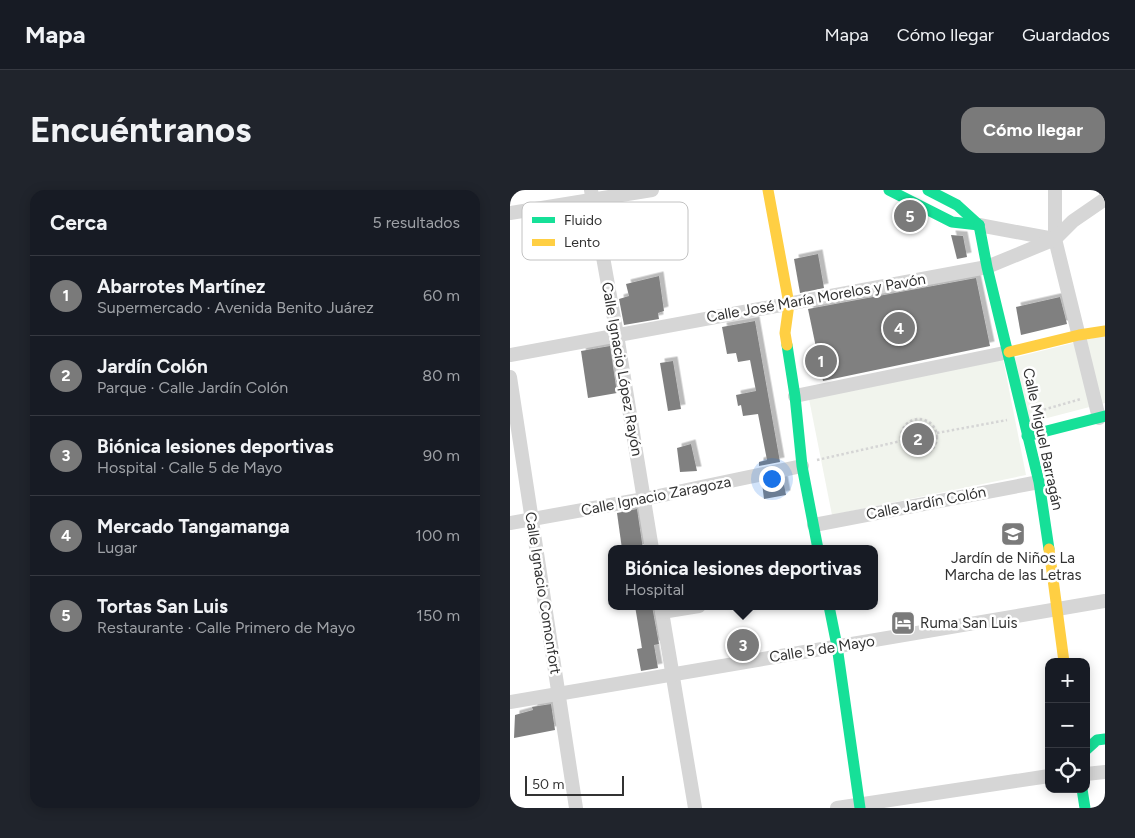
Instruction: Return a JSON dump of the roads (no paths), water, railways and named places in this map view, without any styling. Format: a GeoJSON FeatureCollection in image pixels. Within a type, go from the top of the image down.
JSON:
{"type":"FeatureCollection","features":[{"type":"Feature","properties":{"kind":"main road"},"geometry":{"type":"LineString","coordinates":[[768,190],[788,304],[785,333],[795,396],[802,466],[817,545]]}},
{"type":"Feature","properties":{"kind":"main road"},"geometry":{"type":"LineString","coordinates":[[889,190],[952,222],[979,225]]}},
{"type":"Feature","properties":{"kind":"main road"},"geometry":{"type":"LineString","coordinates":[[928,190],[957,205],[979,225]]}},
{"type":"Feature","properties":{"kind":"main road","name":"Calle Miguel Barragán"},"geometry":{"type":"LineString","coordinates":[[979,225],[987,267],[1039,482],[1064,658]]}},
{"type":"Feature","properties":{"kind":"main road"},"geometry":{"type":"LineString","coordinates":[[1009,352],[1079,334],[1105,330]]}},
{"type":"Feature","properties":{"kind":"main road"},"geometry":{"type":"LineString","coordinates":[[1027,436],[1102,417]]}},
{"type":"Feature","properties":{"kind":"main road"},"geometry":{"type":"LineString","coordinates":[[831,610],[860,806]]}},
{"type":"Feature","properties":{"kind":"main road"},"geometry":{"type":"LineString","coordinates":[[1088,748],[1098,740],[1105,739]]}},
{"type":"Feature","properties":{"kind":"main road"},"geometry":{"type":"LineString","coordinates":[[1083,793],[1085,808]]}},
{"type":"Feature","properties":{"kind":"street"},"geometry":{"type":"LineString","coordinates":[[560,202],[591,195],[652,190]]}},
{"type":"Feature","properties":{"kind":"street"},"geometry":{"type":"LineString","coordinates":[[1056,190],[1055,239],[1102,417]]}},
{"type":"Feature","properties":{"kind":"street","name":"Calle José María Morelos y Pavón"},"geometry":{"type":"LineString","coordinates":[[510,355],[987,267],[1055,239],[1073,221],[1105,199]]}},
{"type":"Feature","properties":{"kind":"street"},"geometry":{"type":"LineString","coordinates":[[979,225],[1055,239]]}},
{"type":"Feature","properties":{"kind":"street","name":"Calle Ignacio López Rayón"},"geometry":{"type":"LineString","coordinates":[[603,260],[651,545]]}},
{"type":"Feature","properties":{"kind":"street"},"geometry":{"type":"LineString","coordinates":[[795,396],[1009,352]]}},
{"type":"Feature","properties":{"kind":"street","name":"Calle Ignacio Comonfort"},"geometry":{"type":"LineString","coordinates":[[510,377],[576,808]]}},
{"type":"Feature","properties":{"kind":"street","name":"Calle Ignacio Zaragoza"},"geometry":{"type":"LineString","coordinates":[[510,523],[644,500],[802,466]]}},
{"type":"Feature","properties":{"kind":"street","name":"Calle Jardín Colón"},"geometry":{"type":"LineString","coordinates":[[814,525],[1039,482]]}},
{"type":"Feature","properties":{"kind":"street","name":"Calle 5 de Mayo"},"geometry":{"type":"LineString","coordinates":[[510,702],[1105,601]]}},
{"type":"Feature","properties":{"kind":"street"},"geometry":{"type":"LineString","coordinates":[[661,610],[695,808]]}},
{"type":"Feature","properties":{"kind":"street"},"geometry":{"type":"LineString","coordinates":[[1090,774],[1105,772]]}},
{"type":"Feature","properties":{"kind":"street"},"geometry":{"type":"LineString","coordinates":[[837,808],[1045,777]]}},
{"type":"Feature","properties":{"kind":"place","name":"Tortas San Luis"},"geometry":{"type":"Point","coordinates":[910,216]}},
{"type":"Feature","properties":{"kind":"place","name":"Mercado Tangamanga"},"geometry":{"type":"Point","coordinates":[899,328]}},
{"type":"Feature","properties":{"kind":"place","name":"Abarrotes Martínez"},"geometry":{"type":"Point","coordinates":[821,361]}},
{"type":"Feature","properties":{"kind":"place","name":"Jardín Colón"},"geometry":{"type":"Point","coordinates":[918,439]}},
{"type":"Feature","properties":{"kind":"place","name":"Jardín de Niños La Marcha de las Letras"},"geometry":{"type":"Point","coordinates":[1013,534]}},
{"type":"Feature","properties":{"kind":"place","name":"Ruma San Luis"},"geometry":{"type":"Point","coordinates":[903,623]}},
{"type":"Feature","properties":{"kind":"place","name":"Biónica lesiones deportivas"},"geometry":{"type":"Point","coordinates":[743,645]}}]}
